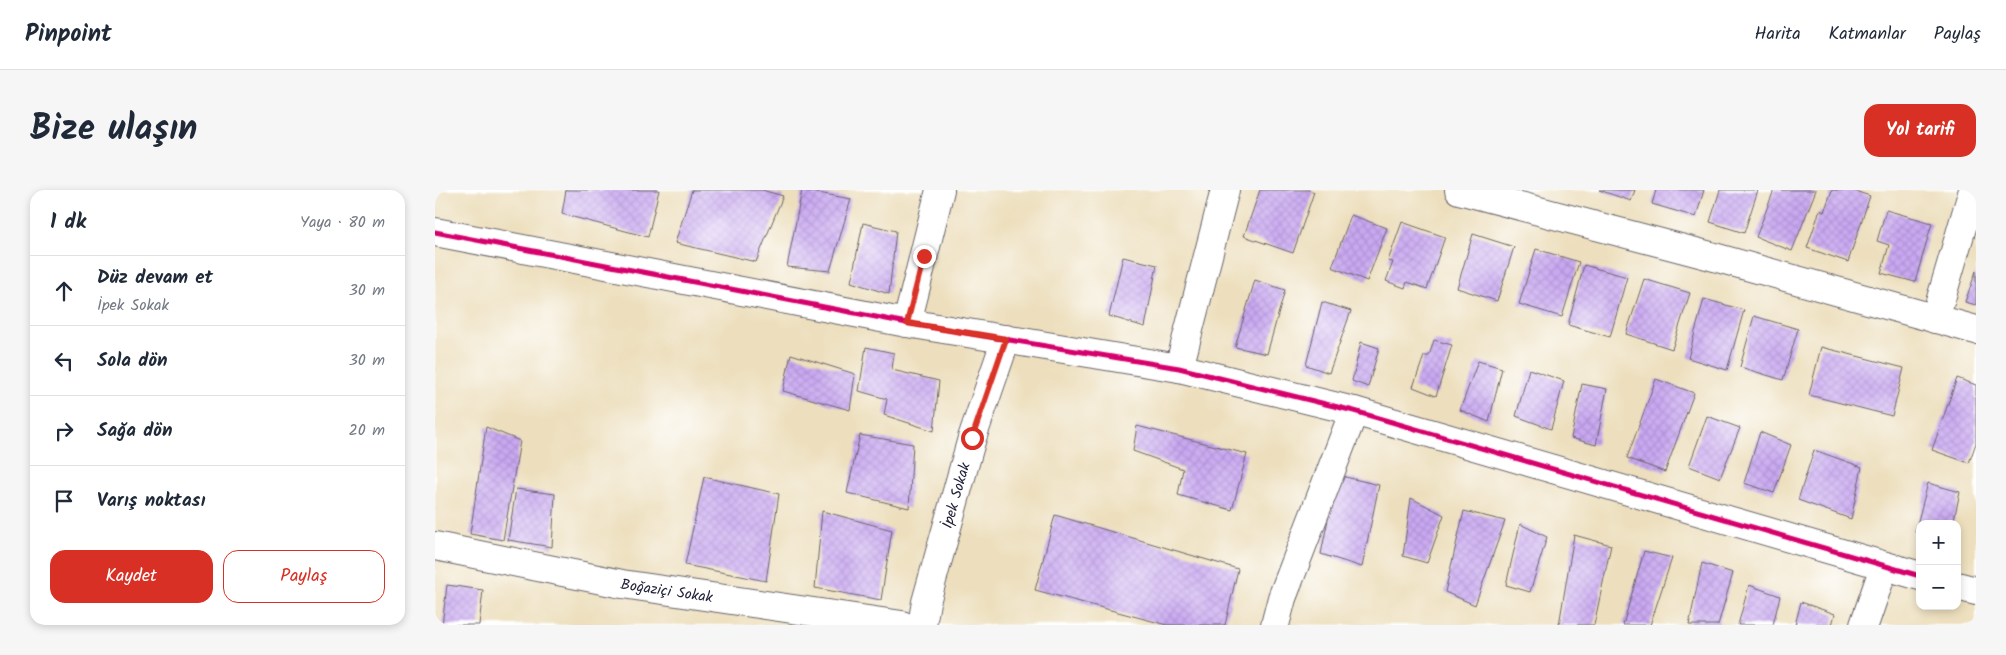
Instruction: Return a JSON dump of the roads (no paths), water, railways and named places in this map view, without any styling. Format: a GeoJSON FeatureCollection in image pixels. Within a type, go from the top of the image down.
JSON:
{"type":"FeatureCollection","features":[{"type":"Feature","properties":{"kind":"street"},"geometry":{"type":"LineString","coordinates":[[907,323],[940,190]]}},
{"type":"Feature","properties":{"kind":"street"},"geometry":{"type":"LineString","coordinates":[[1179,368],[1225,190]]}},
{"type":"Feature","properties":{"kind":"street"},"geometry":{"type":"LineString","coordinates":[[1459,190],[1707,255],[1976,330]]}},
{"type":"Feature","properties":{"kind":"street"},"geometry":{"type":"LineString","coordinates":[[1935,319],[1973,190]]}},
{"type":"Feature","properties":{"kind":"street"},"geometry":{"type":"LineString","coordinates":[[435,232],[907,323],[1179,368],[1354,410],[1916,575]]}},
{"type":"Feature","properties":{"kind":"street","name":"İpek Sokak"},"geometry":{"type":"LineString","coordinates":[[922,625],[926,602],[972,438],[1006,339]]}},
{"type":"Feature","properties":{"kind":"street"},"geometry":{"type":"LineString","coordinates":[[1275,625],[1282,598],[1354,410]]}},
{"type":"Feature","properties":{"kind":"street","name":"Boğaziçi Sokak"},"geometry":{"type":"LineString","coordinates":[[435,546],[622,584],[902,625]]}},
{"type":"Feature","properties":{"kind":"street"},"geometry":{"type":"LineString","coordinates":[[1864,625],[1884,567]]}},
{"type":"Feature","properties":{"kind":"street"},"geometry":{"type":"LineString","coordinates":[[1961,587],[1976,591]]}}]}
